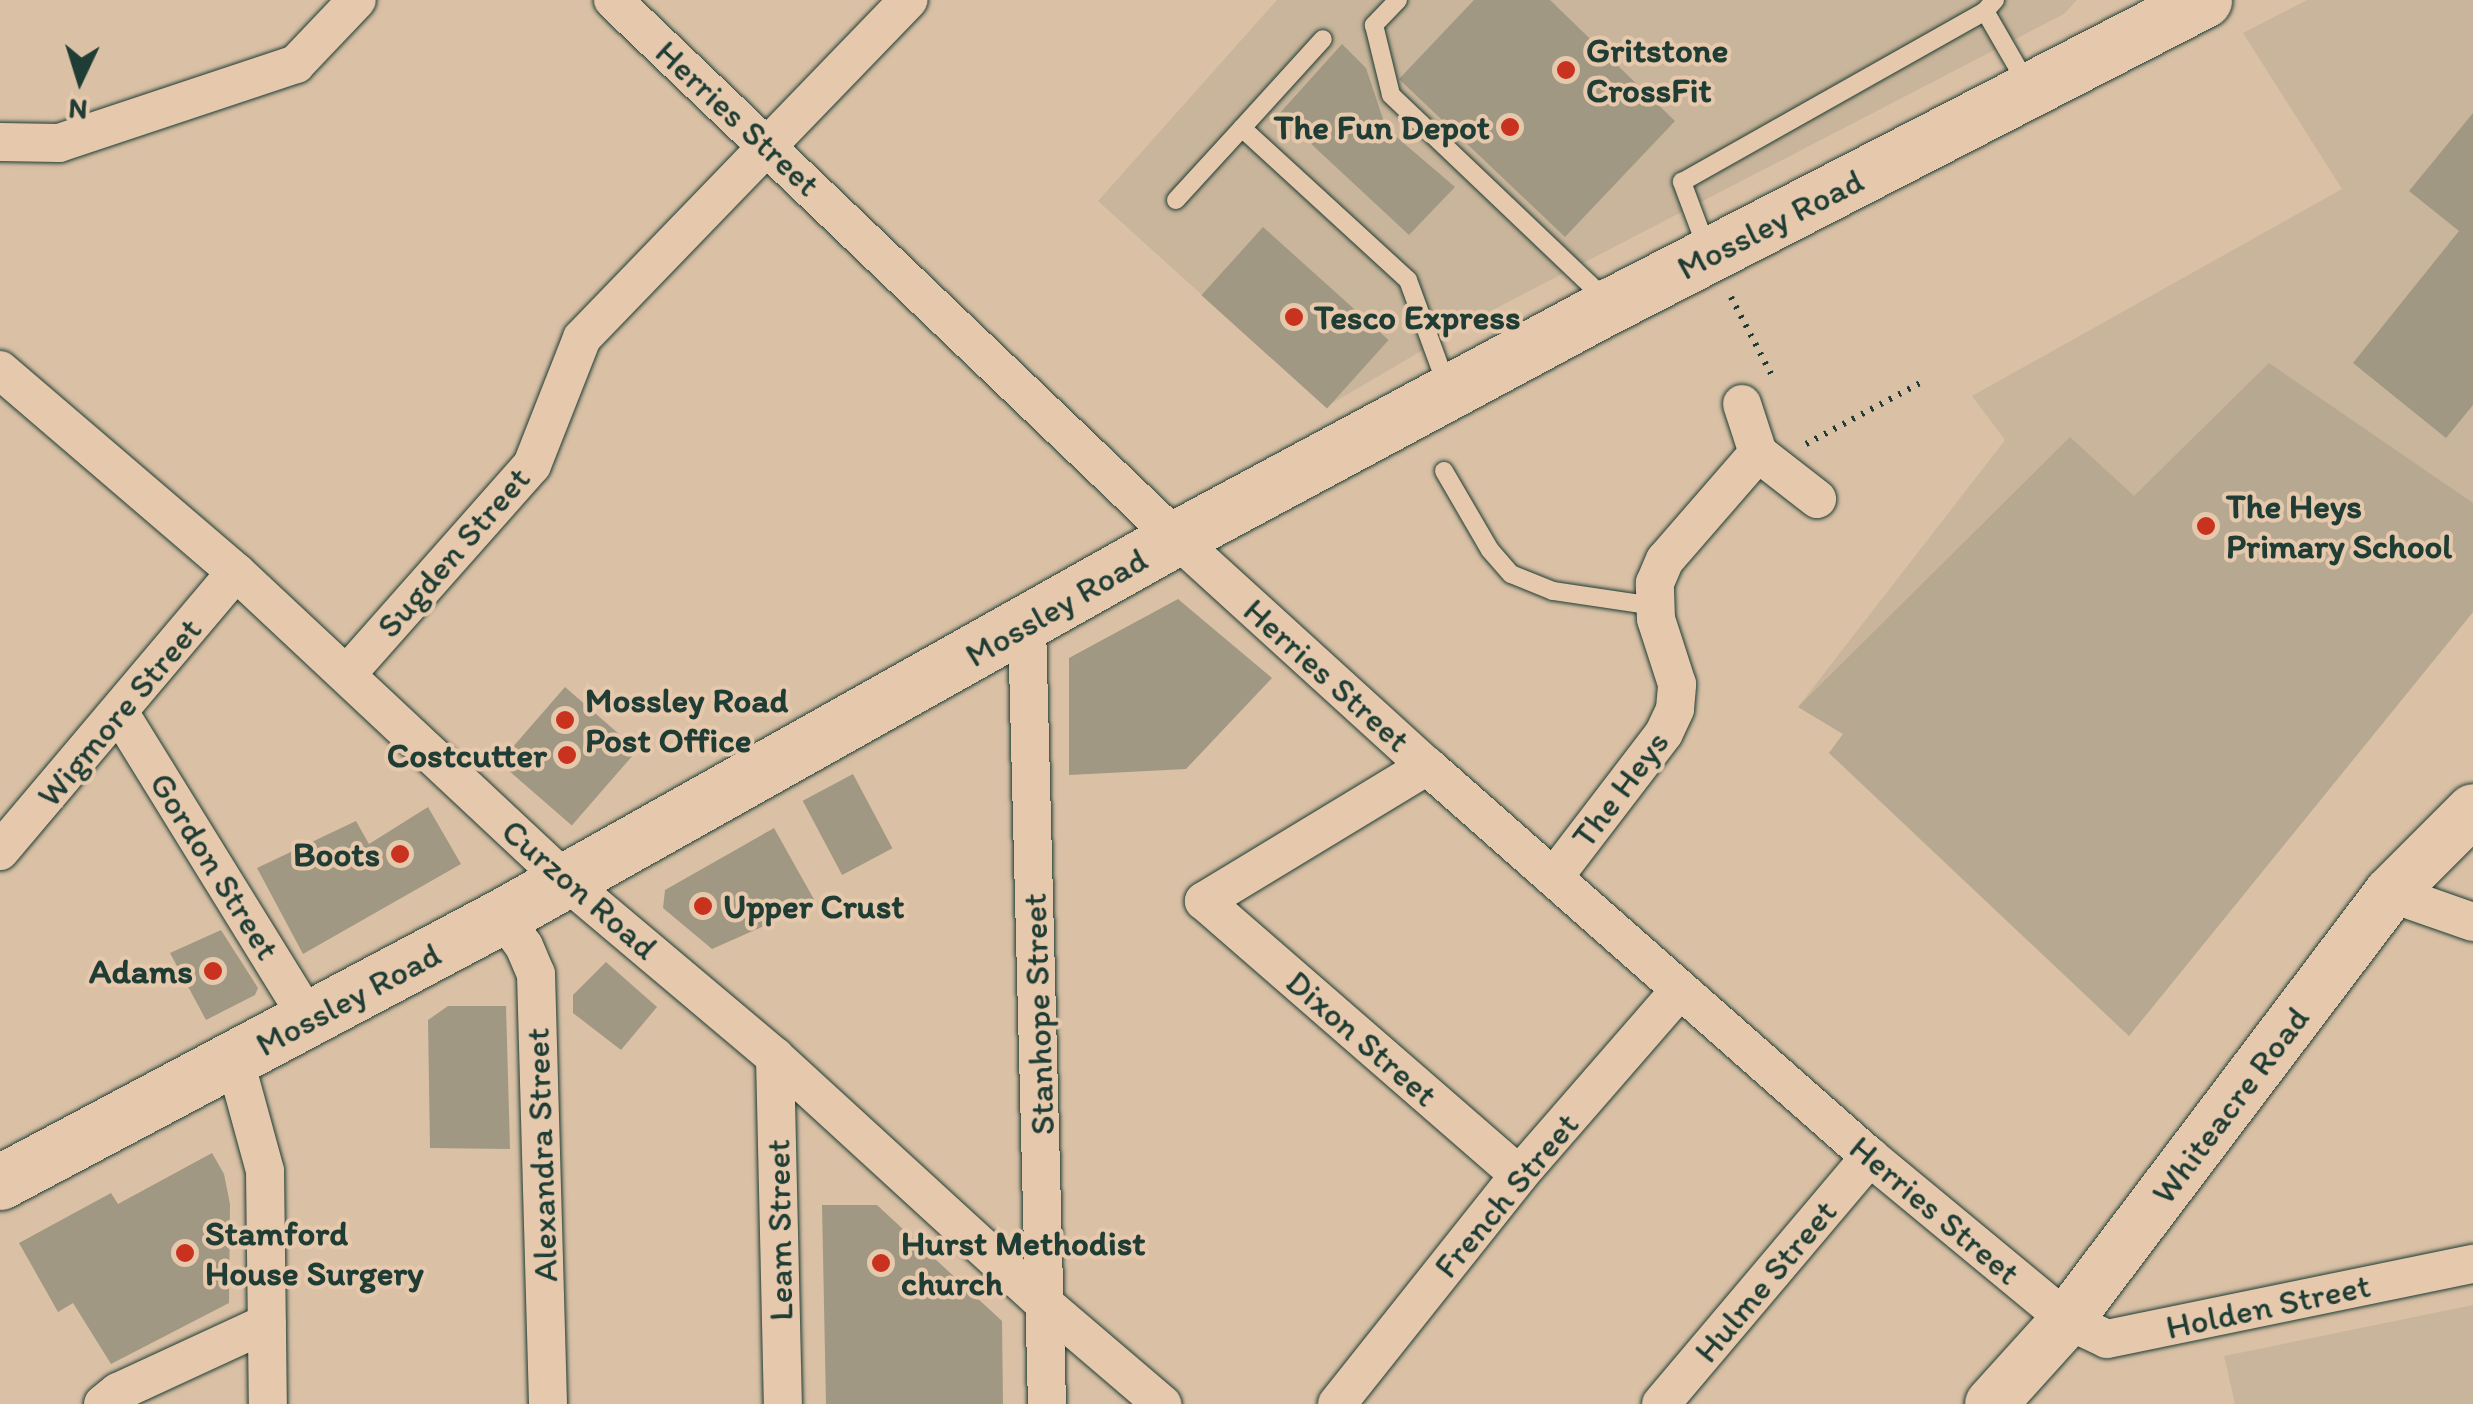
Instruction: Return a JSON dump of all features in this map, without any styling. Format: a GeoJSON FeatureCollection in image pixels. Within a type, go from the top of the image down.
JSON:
{"type":"FeatureCollection","features":[{"type":"Feature","properties":{"kind":"main road"},"geometry":{"type":"LineString","coordinates":[[2120,46],[2148,0]]}},
{"type":"Feature","properties":{"kind":"main road","name":"Mossley Road"},"geometry":{"type":"LineString","coordinates":[[0,1182],[235,1061],[566,881],[1028,625],[1176,538],[1611,305],[2204,0]]}},
{"type":"Feature","properties":{"kind":"main road","name":"Whiteacre Road"},"geometry":{"type":"LineString","coordinates":[[1991,1404],[2067,1320],[2390,894],[2473,810]]}},
{"type":"Feature","properties":{"kind":"street"},"geometry":{"type":"LineString","coordinates":[[0,142],[59,143],[296,64],[357,0]]}},
{"type":"Feature","properties":{"kind":"street","name":"Herries Street"},"geometry":{"type":"LineString","coordinates":[[613,0],[1176,538],[1427,766],[1870,1157],[2067,1320]]}},
{"type":"Feature","properties":{"kind":"street","name":"Sugden Street"},"geometry":{"type":"LineString","coordinates":[[347,674],[532,466],[582,338],[908,0]]}},
{"type":"Feature","properties":{"kind":"street","name":"Curzon Road"},"geometry":{"type":"LineString","coordinates":[[0,370],[236,572],[566,881],[776,1056],[1046,1305],[1162,1404]]}},
{"type":"Feature","properties":{"kind":"street"},"geometry":{"type":"LineString","coordinates":[[1742,404],[1758,452],[1818,498]]}},
{"type":"Feature","properties":{"kind":"street","name":"The Heys"},"geometry":{"type":"LineString","coordinates":[[1554,877],[1664,733],[1676,709],[1677,684],[1658,632],[1654,583],[1665,560],[1758,452]]}},
{"type":"Feature","properties":{"kind":"street","name":"Wigmore Street"},"geometry":{"type":"LineString","coordinates":[[0,851],[236,572]]}},
{"type":"Feature","properties":{"kind":"street","name":"Stanhope Street"},"geometry":{"type":"LineString","coordinates":[[1028,625],[1046,1404]]}},
{"type":"Feature","properties":{"kind":"street","name":"Gordon Street"},"geometry":{"type":"LineString","coordinates":[[120,712],[310,1020]]}},
{"type":"Feature","properties":{"kind":"street","name":"Dixon Street"},"geometry":{"type":"LineString","coordinates":[[1427,766],[1204,901],[1519,1175]]}},
{"type":"Feature","properties":{"kind":"street"},"geometry":{"type":"LineString","coordinates":[[2390,894],[2473,922]]}},
{"type":"Feature","properties":{"kind":"street","name":"Alexandra Street"},"geometry":{"type":"LineString","coordinates":[[502,916],[524,946],[536,974],[548,1404]]}},
{"type":"Feature","properties":{"kind":"street","name":"French Street"},"geometry":{"type":"LineString","coordinates":[[1337,1404],[1519,1175],[1680,990]]}},
{"type":"Feature","properties":{"kind":"street","name":"Leam Street"},"geometry":{"type":"LineString","coordinates":[[776,1056],[783,1404]]}},
{"type":"Feature","properties":{"kind":"street"},"geometry":{"type":"LineString","coordinates":[[235,1061],[264,1171],[268,1404]]}},
{"type":"Feature","properties":{"kind":"street","name":"Hulme Street"},"geometry":{"type":"LineString","coordinates":[[1661,1404],[1870,1157]]}},
{"type":"Feature","properties":{"kind":"street","name":"Holden Street"},"geometry":{"type":"LineString","coordinates":[[2067,1320],[2106,1339],[2473,1264]]}},
{"type":"Feature","properties":{"kind":"street"},"geometry":{"type":"LineString","coordinates":[[103,1404],[118,1392],[267,1323]]}},
{"type":"Feature","properties":{"kind":"lane"},"geometry":{"type":"LineString","coordinates":[[1398,0],[1374,25],[1391,95],[1611,305]]}},
{"type":"Feature","properties":{"kind":"lane"},"geometry":{"type":"LineString","coordinates":[[1710,256],[1682,182],[1990,5],[2030,91]]}},
{"type":"Feature","properties":{"kind":"lane"},"geometry":{"type":"LineString","coordinates":[[1176,200],[1323,39]]}},
{"type":"Feature","properties":{"kind":"lane"},"geometry":{"type":"LineString","coordinates":[[1242,128],[1408,280],[1450,394]]}},
{"type":"Feature","properties":{"kind":"lane"},"geometry":{"type":"LineString","coordinates":[[1444,471],[1490,550],[1511,574],[1553,592],[1655,606]]}},
{"type":"Feature","properties":{"kind":"path"},"geometry":{"type":"LineString","coordinates":[[1710,256],[1774,382]]}},
{"type":"Feature","properties":{"kind":"path"},"geometry":{"type":"LineString","coordinates":[[1798,428],[1806,444],[1926,380]]}},
{"type":"Feature","properties":{"kind":"shaded area"},"geometry":{"type":"Polygon","coordinates":[[[1277,0],[2077,0],[2064,14],[1479,317],[1326,407],[1098,201],[1277,0]]]}},
{"type":"Feature","properties":{"kind":"shaded area","name":"The Heys Primary School"},"geometry":{"type":"Polygon","coordinates":[[[2307,0],[2473,0],[2473,612],[2129,1036],[1829,753],[1843,734],[1798,707],[2005,440],[1972,396],[2342,189],[2243,33],[2307,0]]]}},
{"type":"Feature","properties":{"kind":"shaded area","name":"The Heys Primary School"},"geometry":{"type":"Polygon","coordinates":[[[2269,363],[2473,503],[2473,612],[2129,1036],[1829,753],[1843,734],[1798,707],[2070,437],[2134,496],[2269,363]]]}},
{"type":"Feature","properties":{"kind":"shaded area"},"geometry":{"type":"Polygon","coordinates":[[[2473,1305],[2473,1404],[2235,1404],[2224,1356],[2473,1305]]]}},
{"type":"Feature","properties":{"kind":"building"},"geometry":{"type":"Polygon","coordinates":[[[1474,0],[1550,0],[1675,121],[1565,237],[1399,79],[1474,0]]]}},
{"type":"Feature","properties":{"kind":"building"},"geometry":{"type":"Polygon","coordinates":[[[1342,44],[1366,68],[1386,128],[1455,187],[1409,235],[1279,114],[1342,44]]]}},
{"type":"Feature","properties":{"kind":"building"},"geometry":{"type":"Polygon","coordinates":[[[2473,113],[2473,405],[2446,438],[2353,363],[2459,231],[2409,191],[2473,113]]]}},
{"type":"Feature","properties":{"kind":"building","name":"Tesco Express"},"geometry":{"type":"Polygon","coordinates":[[[1263,227],[1389,340],[1327,408],[1201,295],[1263,227]]]}},
{"type":"Feature","properties":{"kind":"building"},"geometry":{"type":"Polygon","coordinates":[[[1178,599],[1272,678],[1186,769],[1069,775],[1069,658],[1178,599]]]}},
{"type":"Feature","properties":{"kind":"building","name":"Costcutter"},"geometry":{"type":"Polygon","coordinates":[[[565,687],[637,750],[572,825],[499,762],[565,687]]]}},
{"type":"Feature","properties":{"kind":"building"},"geometry":{"type":"Polygon","coordinates":[[[853,774],[892,848],[842,875],[803,801],[853,774]]]}},
{"type":"Feature","properties":{"kind":"building"},"geometry":{"type":"Polygon","coordinates":[[[428,807],[461,864],[303,954],[257,868],[356,821],[369,844],[428,807]]]}},
{"type":"Feature","properties":{"kind":"building"},"geometry":{"type":"Polygon","coordinates":[[[774,828],[816,903],[712,949],[663,908],[665,890],[774,828]]]}},
{"type":"Feature","properties":{"kind":"building","name":"Adams"},"geometry":{"type":"Polygon","coordinates":[[[221,930],[258,988],[255,995],[206,1020],[170,953],[221,930]]]}},
{"type":"Feature","properties":{"kind":"building"},"geometry":{"type":"Polygon","coordinates":[[[606,962],[657,1007],[621,1050],[573,1013],[573,995],[606,962]]]}},
{"type":"Feature","properties":{"kind":"building"},"geometry":{"type":"Polygon","coordinates":[[[448,1006],[506,1006],[510,1149],[430,1148],[428,1020],[448,1006]]]}},
{"type":"Feature","properties":{"kind":"building"},"geometry":{"type":"Polygon","coordinates":[[[212,1153],[224,1174],[230,1204],[229,1303],[111,1364],[73,1303],[58,1312],[19,1243],[111,1193],[118,1204],[212,1153]]]}},
{"type":"Feature","properties":{"kind":"building","name":"Hurst Methodist church"},"geometry":{"type":"Polygon","coordinates":[[[822,1205],[877,1205],[1002,1321],[1003,1404],[826,1404],[822,1205]]]}},
{"type":"Feature","properties":{"kind":"place","name":"Gritstone CrossFit"},"geometry":{"type":"Point","coordinates":[1566,70]}},
{"type":"Feature","properties":{"kind":"place","name":"The Fun Depot"},"geometry":{"type":"Point","coordinates":[1510,127]}},
{"type":"Feature","properties":{"kind":"place","name":"Tesco Express"},"geometry":{"type":"Point","coordinates":[1294,317]}},
{"type":"Feature","properties":{"kind":"place","name":"The Heys Primary School"},"geometry":{"type":"Point","coordinates":[2206,526]}},
{"type":"Feature","properties":{"kind":"place","name":"Mossley Road Post Office"},"geometry":{"type":"Point","coordinates":[565,720]}},
{"type":"Feature","properties":{"kind":"place","name":"Costcutter"},"geometry":{"type":"Point","coordinates":[567,755]}},
{"type":"Feature","properties":{"kind":"place","name":"Boots"},"geometry":{"type":"Point","coordinates":[400,854]}},
{"type":"Feature","properties":{"kind":"place","name":"Upper Crust"},"geometry":{"type":"Point","coordinates":[703,906]}},
{"type":"Feature","properties":{"kind":"place","name":"Adams"},"geometry":{"type":"Point","coordinates":[213,971]}},
{"type":"Feature","properties":{"kind":"place","name":"Stamford House Surgery"},"geometry":{"type":"Point","coordinates":[185,1253]}},
{"type":"Feature","properties":{"kind":"place","name":"Hurst Methodist church"},"geometry":{"type":"Point","coordinates":[881,1263]}}]}
